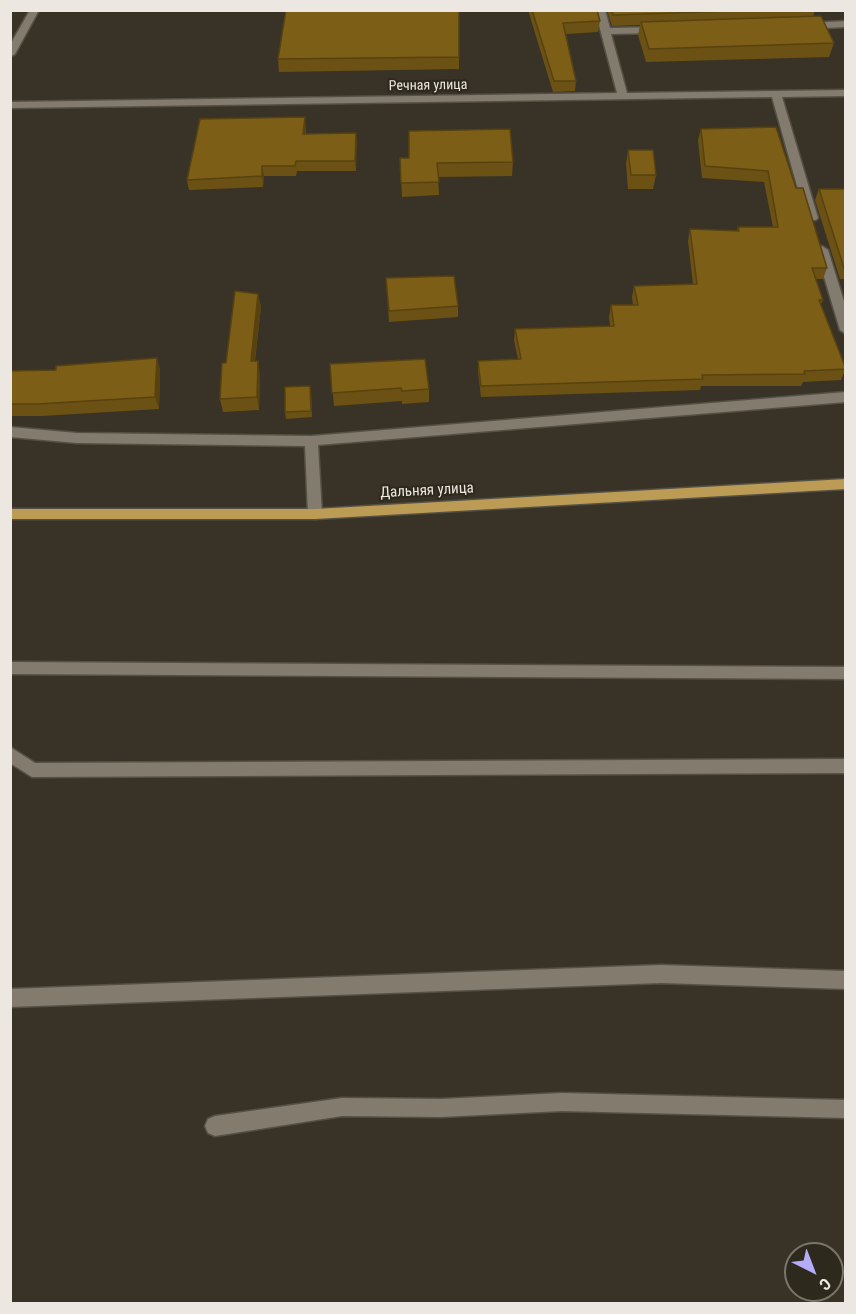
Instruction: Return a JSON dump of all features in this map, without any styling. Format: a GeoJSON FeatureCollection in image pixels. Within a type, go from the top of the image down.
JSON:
{"type":"FeatureCollection","features":[{"type":"Feature","properties":{"kind":"main road","name":"Дальняя улица"},"geometry":{"type":"LineString","coordinates":[[10,514],[315,514],[846,484]]}},
{"type":"Feature","properties":{"kind":"street"},"geometry":{"type":"LineString","coordinates":[[10,54],[35,10]]}},
{"type":"Feature","properties":{"kind":"street"},"geometry":{"type":"LineString","coordinates":[[600,10],[623,96]]}},
{"type":"Feature","properties":{"kind":"street"},"geometry":{"type":"LineString","coordinates":[[800,26],[846,24]]}},
{"type":"Feature","properties":{"kind":"street"},"geometry":{"type":"LineString","coordinates":[[605,31],[674,29]]}},
{"type":"Feature","properties":{"kind":"street","name":"Речная улица"},"geometry":{"type":"LineString","coordinates":[[10,105],[846,93]]}},
{"type":"Feature","properties":{"kind":"street"},"geometry":{"type":"LineString","coordinates":[[776,94],[846,330]]}},
{"type":"Feature","properties":{"kind":"street"},"geometry":{"type":"LineString","coordinates":[[10,432],[77,438],[311,441],[846,397]]}},
{"type":"Feature","properties":{"kind":"street"},"geometry":{"type":"LineString","coordinates":[[311,441],[315,514]]}},
{"type":"Feature","properties":{"kind":"street"},"geometry":{"type":"LineString","coordinates":[[10,668],[846,673]]}},
{"type":"Feature","properties":{"kind":"street"},"geometry":{"type":"LineString","coordinates":[[10,754],[32,770],[846,766]]}},
{"type":"Feature","properties":{"kind":"street"},"geometry":{"type":"LineString","coordinates":[[10,998],[661,974],[846,980]]}},
{"type":"Feature","properties":{"kind":"street"},"geometry":{"type":"LineString","coordinates":[[215,1126],[342,1107],[441,1108],[562,1102],[846,1109]]}},
{"type":"Feature","properties":{"kind":"building"},"geometry":{"type":"Polygon","coordinates":[[[286,10],[459,10],[459,57],[278,59],[286,10]]]}},
{"type":"Feature","properties":{"kind":"building"},"geometry":{"type":"Polygon","coordinates":[[[532,10],[597,10],[600,21],[563,23],[576,81],[554,81],[532,10]]]}},
{"type":"Feature","properties":{"kind":"building"},"geometry":{"type":"Polygon","coordinates":[[[612,10],[763,10],[613,15],[612,10]]]}},
{"type":"Feature","properties":{"kind":"building"},"geometry":{"type":"Polygon","coordinates":[[[821,16],[834,43],[649,49],[641,22],[821,16]]]}},
{"type":"Feature","properties":{"kind":"building"},"geometry":{"type":"Polygon","coordinates":[[[305,117],[303,134],[356,133],[355,161],[296,161],[295,166],[262,166],[262,176],[187,180],[200,119],[305,117]]]}},
{"type":"Feature","properties":{"kind":"building"},"geometry":{"type":"Polygon","coordinates":[[[776,127],[796,188],[803,188],[827,268],[812,268],[823,300],[819,300],[846,369],[804,371],[805,374],[702,375],[703,379],[481,386],[478,361],[521,359],[515,329],[614,326],[611,305],[638,305],[634,286],[697,284],[690,229],[739,231],[738,227],[778,227],[768,171],[705,166],[701,129],[776,127]]]}},
{"type":"Feature","properties":{"kind":"building"},"geometry":{"type":"Polygon","coordinates":[[[510,129],[513,162],[437,163],[439,182],[401,183],[400,158],[409,158],[409,131],[510,129]]]}},
{"type":"Feature","properties":{"kind":"building"},"geometry":{"type":"Polygon","coordinates":[[[628,150],[653,150],[656,175],[631,175],[628,150]]]}},
{"type":"Feature","properties":{"kind":"building"},"geometry":{"type":"Polygon","coordinates":[[[819,189],[846,189],[846,268],[844,268],[819,189]]]}},
{"type":"Feature","properties":{"kind":"building"},"geometry":{"type":"Polygon","coordinates":[[[454,276],[458,306],[389,311],[386,278],[454,276]]]}},
{"type":"Feature","properties":{"kind":"building"},"geometry":{"type":"Polygon","coordinates":[[[235,291],[258,294],[251,361],[258,361],[257,397],[220,399],[222,363],[226,363],[235,291]]]}},
{"type":"Feature","properties":{"kind":"building"},"geometry":{"type":"Polygon","coordinates":[[[157,358],[155,397],[10,404],[10,371],[56,370],[56,366],[157,358]]]}},
{"type":"Feature","properties":{"kind":"building"},"geometry":{"type":"Polygon","coordinates":[[[425,359],[429,389],[402,391],[401,388],[332,393],[330,364],[425,359]]]}},
{"type":"Feature","properties":{"kind":"building"},"geometry":{"type":"Polygon","coordinates":[[[310,386],[311,411],[285,412],[285,387],[310,386]]]}}]}
